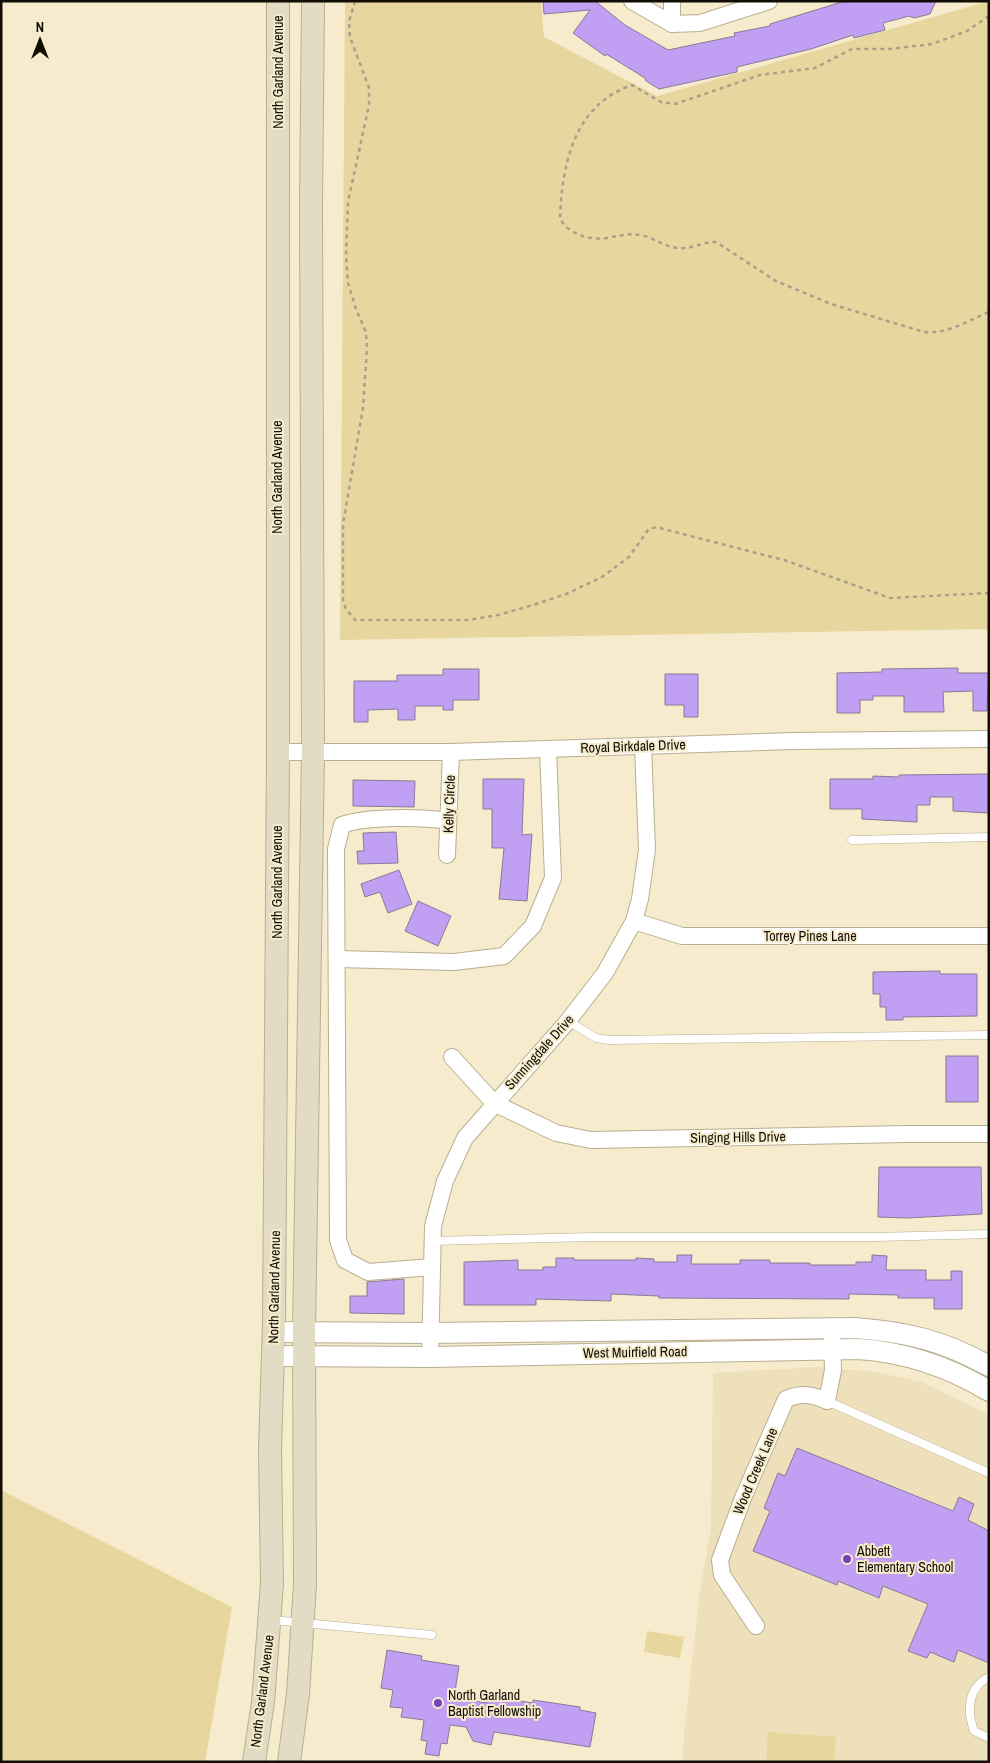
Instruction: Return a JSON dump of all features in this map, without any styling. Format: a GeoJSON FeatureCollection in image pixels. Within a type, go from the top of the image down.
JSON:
{"type":"FeatureCollection","features":[{"type":"Feature","properties":{"kind":"main road","name":"North Garland Avenue"},"geometry":{"type":"LineString","coordinates":[[254,1762],[263,1702],[272,1584],[270,1449],[273,1356],[278,752],[278,1]]}},
{"type":"Feature","properties":{"kind":"main road"},"geometry":{"type":"LineString","coordinates":[[289,1762],[304,1623],[304,1333],[312,751],[311,208],[313,1]]}},
{"type":"Feature","properties":{"kind":"street"},"geometry":{"type":"LineString","coordinates":[[632,1],[672,24],[700,23],[769,1]]}},
{"type":"Feature","properties":{"kind":"street"},"geometry":{"type":"LineString","coordinates":[[672,1],[672,24]]}},
{"type":"Feature","properties":{"kind":"street","name":"Royal Birkdale Drive"},"geometry":{"type":"LineString","coordinates":[[278,752],[451,752],[792,741],[989,739]]}},
{"type":"Feature","properties":{"kind":"street","name":"Sunningdale Drive"},"geometry":{"type":"LineString","coordinates":[[430,1357],[429,1333],[433,1226],[445,1181],[465,1138],[494,1103],[568,1022],[605,973],[634,921],[640,899],[647,850],[643,746]]}},
{"type":"Feature","properties":{"kind":"street"},"geometry":{"type":"LineString","coordinates":[[338,959],[454,962],[504,956],[533,926],[553,878],[548,749]]}},
{"type":"Feature","properties":{"kind":"street","name":"Kelly Circle"},"geometry":{"type":"LineString","coordinates":[[447,855],[451,752]]}},
{"type":"Feature","properties":{"kind":"street"},"geometry":{"type":"LineString","coordinates":[[432,1268],[368,1272],[345,1260],[338,1240],[336,849],[342,825],[355,820],[432,818],[448,821]]}},
{"type":"Feature","properties":{"kind":"street","name":"Torrey Pines Lane"},"geometry":{"type":"LineString","coordinates":[[634,921],[682,936],[989,936]]}},
{"type":"Feature","properties":{"kind":"street"},"geometry":{"type":"LineString","coordinates":[[452,1057],[494,1103]]}},
{"type":"Feature","properties":{"kind":"street","name":"Singing Hills Drive"},"geometry":{"type":"LineString","coordinates":[[494,1103],[556,1133],[591,1140],[989,1134]]}},
{"type":"Feature","properties":{"kind":"street"},"geometry":{"type":"LineString","coordinates":[[827,1401],[832,1370],[833,1327]]}},
{"type":"Feature","properties":{"kind":"street","name":"West Muirfield Road"},"geometry":{"type":"LineString","coordinates":[[273,1332],[429,1333],[833,1327],[895,1331],[929,1338],[957,1349],[989,1366]]}},
{"type":"Feature","properties":{"kind":"street","name":"West Muirfield Road"},"geometry":{"type":"LineString","coordinates":[[273,1356],[430,1357],[713,1350],[882,1350],[946,1368],[989,1391]]}},
{"type":"Feature","properties":{"kind":"street","name":"Wood Creek Lane"},"geometry":{"type":"LineString","coordinates":[[756,1626],[722,1574],[720,1560],[743,1498],[786,1398],[799,1394],[815,1395],[827,1401]]}},
{"type":"Feature","properties":{"kind":"lane"},"geometry":{"type":"LineString","coordinates":[[852,840],[989,837]]}},
{"type":"Feature","properties":{"kind":"lane"},"geometry":{"type":"LineString","coordinates":[[568,1022],[596,1038],[609,1040],[989,1035]]}},
{"type":"Feature","properties":{"kind":"lane"},"geometry":{"type":"LineString","coordinates":[[432,1241],[594,1237],[877,1237],[989,1234]]}},
{"type":"Feature","properties":{"kind":"lane"},"geometry":{"type":"LineString","coordinates":[[827,1401],[989,1473]]}},
{"type":"Feature","properties":{"kind":"lane"},"geometry":{"type":"LineString","coordinates":[[270,1620],[432,1635]]}},
{"type":"Feature","properties":{"kind":"lane"},"geometry":{"type":"LineString","coordinates":[[989,1677],[972,1693],[968,1714],[974,1731],[989,1738]]}},
{"type":"Feature","properties":{"kind":"path"},"geometry":{"type":"LineString","coordinates":[[355,1],[349,22],[350,37],[369,88],[369,105],[348,202],[346,255],[348,283],[366,332],[367,348],[363,408],[343,524],[343,601],[350,615],[355,620],[468,620],[498,615],[566,594],[602,577],[629,557],[648,530],[656,527],[784,560],[890,598],[989,593]]}},
{"type":"Feature","properties":{"kind":"path"},"geometry":{"type":"LineString","coordinates":[[989,16],[967,31],[932,44],[889,49],[852,50],[815,68],[760,75],[675,104],[661,102],[632,85],[624,88],[606,98],[580,125],[570,151],[560,218],[564,228],[573,233],[592,237],[606,238],[628,233],[648,237],[678,248],[707,241],[716,242],[776,282],[831,304],[924,332],[939,333],[963,325],[989,312]]}},
{"type":"Feature","properties":{"kind":"shaded area"},"geometry":{"type":"Polygon","coordinates":[[[345,1],[541,1],[544,37],[657,96],[989,1],[989,629],[340,640],[345,1]]]}},
{"type":"Feature","properties":{"kind":"shaded area","name":"Abbett Elementary School"},"geometry":{"type":"Polygon","coordinates":[[[816,1367],[877,1372],[924,1383],[989,1415],[989,1762],[683,1762],[684,1735],[700,1591],[711,1528],[713,1373],[816,1367]]]}},
{"type":"Feature","properties":{"kind":"shaded area"},"geometry":{"type":"Polygon","coordinates":[[[1,1490],[232,1607],[205,1762],[1,1762],[1,1490]]]}},
{"type":"Feature","properties":{"kind":"shaded area"},"geometry":{"type":"Polygon","coordinates":[[[647,1631],[684,1637],[680,1658],[644,1652],[647,1631]]]}},
{"type":"Feature","properties":{"kind":"shaded area"},"geometry":{"type":"Polygon","coordinates":[[[768,1732],[836,1737],[834,1762],[766,1762],[768,1732]]]}},
{"type":"Feature","properties":{"kind":"building"},"geometry":{"type":"Polygon","coordinates":[[[543,1],[595,1],[625,25],[668,50],[735,36],[734,33],[770,26],[770,24],[845,1],[936,1],[930,14],[914,18],[909,16],[883,23],[885,30],[854,38],[853,35],[811,49],[737,67],[737,72],[659,89],[606,54],[605,56],[573,33],[590,10],[544,14],[543,1]]]}},
{"type":"Feature","properties":{"kind":"building"},"geometry":{"type":"Polygon","coordinates":[[[958,668],[958,673],[989,673],[987,711],[973,711],[973,691],[943,692],[944,712],[904,712],[904,696],[873,696],[873,700],[860,700],[860,713],[837,713],[837,673],[882,672],[882,669],[958,668]]]}},
{"type":"Feature","properties":{"kind":"building"},"geometry":{"type":"Polygon","coordinates":[[[443,669],[479,669],[479,700],[453,700],[453,710],[443,710],[443,706],[415,706],[415,720],[398,720],[398,709],[368,710],[368,722],[354,722],[354,681],[397,681],[397,675],[443,675],[443,669]]]}},
{"type":"Feature","properties":{"kind":"building"},"geometry":{"type":"Polygon","coordinates":[[[665,674],[698,674],[698,717],[684,717],[684,705],[665,705],[665,674]]]}},
{"type":"Feature","properties":{"kind":"building"},"geometry":{"type":"Polygon","coordinates":[[[989,774],[989,813],[953,811],[953,797],[930,797],[930,805],[917,805],[917,822],[862,819],[862,809],[830,809],[830,779],[873,779],[873,776],[899,777],[899,775],[989,774]]]}},
{"type":"Feature","properties":{"kind":"building"},"geometry":{"type":"Polygon","coordinates":[[[483,779],[524,779],[522,835],[532,834],[527,901],[499,899],[504,848],[492,848],[492,809],[483,809],[483,779]]]}},
{"type":"Feature","properties":{"kind":"building"},"geometry":{"type":"Polygon","coordinates":[[[353,780],[415,781],[414,807],[353,806],[353,780]]]}},
{"type":"Feature","properties":{"kind":"building"},"geometry":{"type":"Polygon","coordinates":[[[396,832],[398,863],[358,864],[357,851],[364,851],[363,833],[396,832]]]}},
{"type":"Feature","properties":{"kind":"building"},"geometry":{"type":"Polygon","coordinates":[[[399,870],[412,904],[388,913],[380,892],[365,897],[361,884],[399,870]]]}},
{"type":"Feature","properties":{"kind":"building"},"geometry":{"type":"Polygon","coordinates":[[[418,901],[451,916],[438,946],[405,931],[418,901]]]}},
{"type":"Feature","properties":{"kind":"building"},"geometry":{"type":"Polygon","coordinates":[[[940,971],[940,974],[977,974],[977,1016],[903,1017],[903,1020],[886,1020],[886,1007],[880,1007],[880,994],[873,994],[873,972],[940,971]]]}},
{"type":"Feature","properties":{"kind":"building"},"geometry":{"type":"Polygon","coordinates":[[[946,1056],[978,1056],[978,1102],[946,1102],[946,1056]]]}},
{"type":"Feature","properties":{"kind":"building"},"geometry":{"type":"Polygon","coordinates":[[[879,1167],[981,1167],[982,1214],[907,1218],[878,1217],[879,1167]]]}},
{"type":"Feature","properties":{"kind":"building"},"geometry":{"type":"Polygon","coordinates":[[[677,1255],[692,1255],[691,1264],[740,1264],[740,1260],[770,1260],[770,1263],[810,1263],[810,1265],[856,1265],[856,1262],[872,1262],[872,1255],[887,1256],[886,1270],[926,1270],[926,1280],[951,1280],[951,1271],[962,1271],[962,1309],[934,1309],[934,1298],[898,1298],[898,1295],[849,1294],[849,1299],[659,1298],[659,1296],[611,1294],[611,1301],[536,1299],[536,1305],[464,1305],[464,1262],[518,1260],[518,1270],[543,1270],[543,1267],[556,1267],[556,1258],[574,1258],[574,1260],[636,1260],[636,1258],[654,1259],[654,1262],[677,1262],[677,1255]]]}},
{"type":"Feature","properties":{"kind":"building"},"geometry":{"type":"Polygon","coordinates":[[[404,1279],[404,1314],[350,1313],[350,1296],[367,1296],[367,1282],[404,1279]]]}},
{"type":"Feature","properties":{"kind":"building"},"geometry":{"type":"Polygon","coordinates":[[[797,1448],[953,1511],[959,1497],[974,1504],[968,1520],[989,1531],[989,1663],[958,1650],[954,1662],[930,1652],[927,1658],[908,1651],[928,1604],[883,1586],[879,1598],[838,1581],[837,1585],[753,1551],[770,1511],[764,1508],[778,1473],[785,1476],[797,1448]]]}},
{"type":"Feature","properties":{"kind":"building","name":"North Garland Baptist Fellowship"},"geometry":{"type":"Polygon","coordinates":[[[387,1650],[422,1656],[421,1660],[459,1666],[454,1698],[487,1703],[488,1696],[533,1703],[533,1700],[580,1707],[580,1710],[596,1713],[590,1747],[494,1732],[491,1745],[473,1741],[466,1727],[450,1725],[447,1744],[441,1743],[439,1756],[425,1754],[427,1741],[421,1740],[424,1720],[401,1717],[403,1708],[390,1707],[393,1690],[381,1688],[387,1650]]]}},
{"type":"Feature","properties":{"kind":"place","name":"Abbett Elementary School"},"geometry":{"type":"Point","coordinates":[847,1559]}},
{"type":"Feature","properties":{"kind":"place","name":"North Garland Baptist Fellowship"},"geometry":{"type":"Point","coordinates":[438,1703]}}]}
